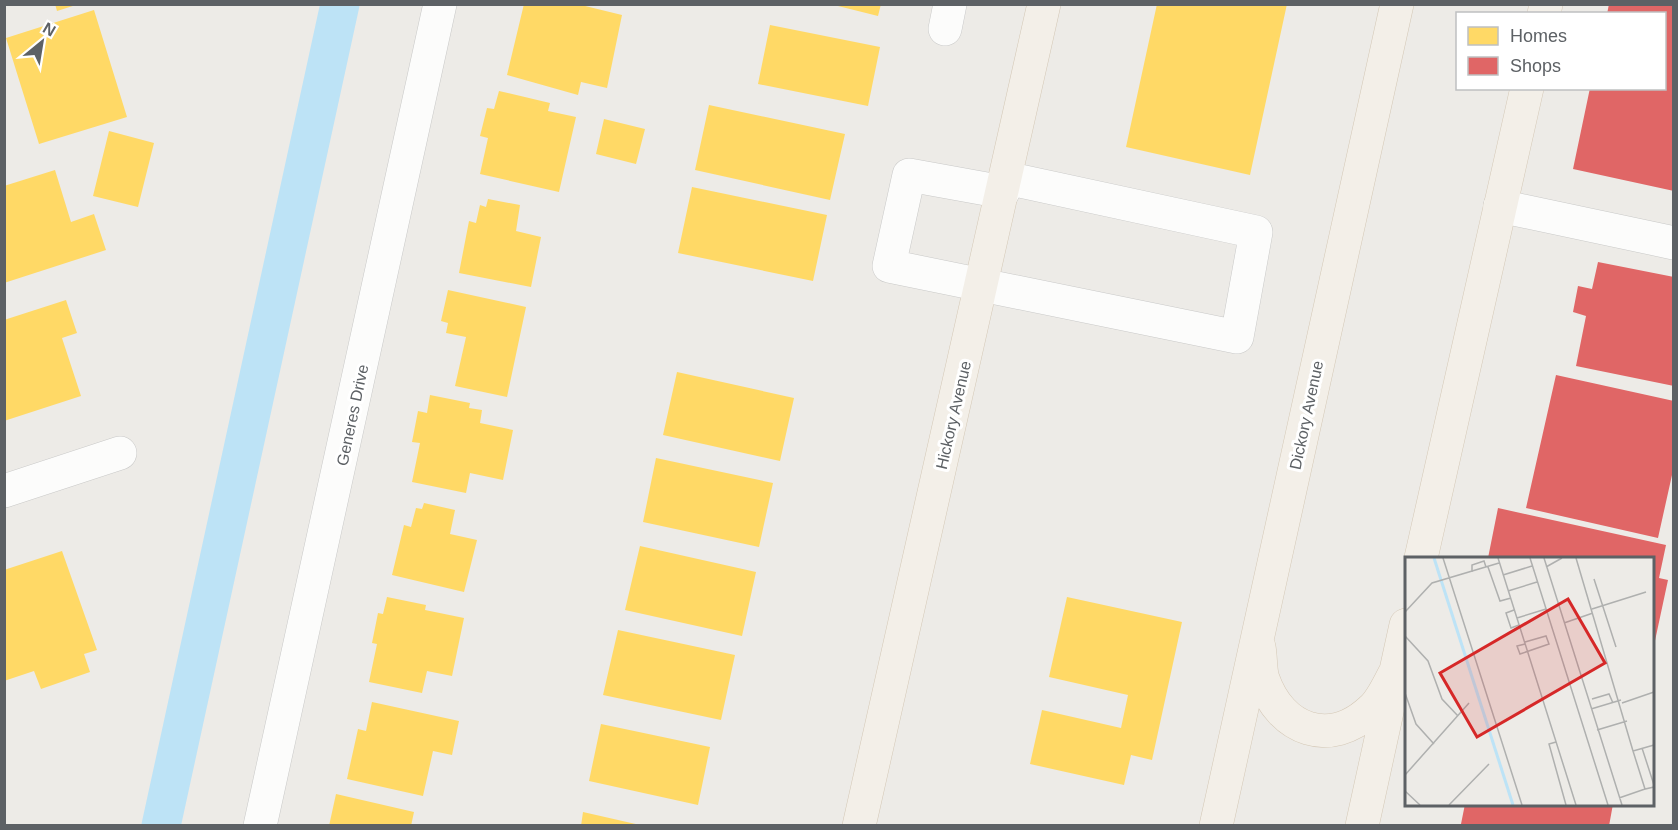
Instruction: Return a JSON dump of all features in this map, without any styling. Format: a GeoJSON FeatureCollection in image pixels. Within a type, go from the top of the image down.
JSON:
{"type":"FeatureCollection","features":[{"type":"Feature","properties":{"kind":"main road","name":"Hickory Avenue"},"geometry":{"type":"LineString","coordinates":[[859,825],[1044,4]]}},
{"type":"Feature","properties":{"kind":"main road","name":"Dickory Avenue"},"geometry":{"type":"LineString","coordinates":[[1216,825],[1397,4]]}},
{"type":"Feature","properties":{"kind":"main road"},"geometry":{"type":"LineString","coordinates":[[1421,557],[1527,90]]}},
{"type":"Feature","properties":{"kind":"main road"},"geometry":{"type":"LineString","coordinates":[[1362,825],[1405,633]]}},
{"type":"Feature","properties":{"kind":"main road"},"geometry":{"type":"LineString","coordinates":[[1258,636],[1263,679],[1282,713],[1313,732],[1346,729],[1373,709],[1396,671]]}},
{"type":"Feature","properties":{"kind":"street","name":"Generes Drive"},"geometry":{"type":"LineString","coordinates":[[260,825],[440,4]]}},
{"type":"Feature","properties":{"kind":"street"},"geometry":{"type":"LineString","coordinates":[[909,175],[1004,185],[1256,232],[1237,337],[982,287],[889,266],[909,175]]}},
{"type":"Feature","properties":{"kind":"street"},"geometry":{"type":"LineString","coordinates":[[1500,206],[1674,243]]}},
{"type":"Feature","properties":{"kind":"street"},"geometry":{"type":"LineString","coordinates":[[4,491],[120,453]]}},
{"type":"Feature","properties":{"kind":"building: Homes"},"geometry":{"type":"Polygon","coordinates":[[[55,4],[76,4],[76,5],[57,11],[55,4]]]}},
{"type":"Feature","properties":{"kind":"building: Homes"},"geometry":{"type":"Polygon","coordinates":[[[524,4],[577,4],[622,15],[607,88],[581,82],[578,95],[507,75],[524,4]]]}},
{"type":"Feature","properties":{"kind":"building: Homes"},"geometry":{"type":"Polygon","coordinates":[[[830,4],[881,4],[878,16],[830,4]]]}},
{"type":"Feature","properties":{"kind":"building: Homes"},"geometry":{"type":"Polygon","coordinates":[[[1157,4],[1287,4],[1250,175],[1126,147],[1157,4]]]}},
{"type":"Feature","properties":{"kind":"building: Homes"},"geometry":{"type":"Polygon","coordinates":[[[94,10],[127,117],[39,144],[6,38],[94,10]]]}},
{"type":"Feature","properties":{"kind":"building: Homes"},"geometry":{"type":"Polygon","coordinates":[[[770,25],[880,47],[868,106],[758,84],[770,25]]]}},
{"type":"Feature","properties":{"kind":"building: Homes"},"geometry":{"type":"Polygon","coordinates":[[[499,91],[550,103],[548,111],[576,117],[559,192],[480,174],[488,138],[480,136],[487,108],[494,109],[499,91]]]}},
{"type":"Feature","properties":{"kind":"building: Homes"},"geometry":{"type":"Polygon","coordinates":[[[709,105],[845,134],[830,200],[695,170],[709,105]]]}},
{"type":"Feature","properties":{"kind":"building: Homes"},"geometry":{"type":"Polygon","coordinates":[[[604,119],[645,129],[636,164],[596,154],[604,119]]]}},
{"type":"Feature","properties":{"kind":"building: Homes"},"geometry":{"type":"Polygon","coordinates":[[[109,131],[154,143],[138,207],[93,196],[109,131]]]}},
{"type":"Feature","properties":{"kind":"building: Homes"},"geometry":{"type":"Polygon","coordinates":[[[55,170],[71,222],[94,214],[106,250],[4,283],[4,186],[55,170]]]}},
{"type":"Feature","properties":{"kind":"building: Homes"},"geometry":{"type":"Polygon","coordinates":[[[692,187],[827,215],[813,281],[678,253],[692,187]]]}},
{"type":"Feature","properties":{"kind":"building: Homes"},"geometry":{"type":"Polygon","coordinates":[[[488,199],[520,205],[516,231],[541,237],[531,287],[459,273],[469,221],[476,223],[480,205],[486,207],[488,199]]]}},
{"type":"Feature","properties":{"kind":"building: Homes"},"geometry":{"type":"Polygon","coordinates":[[[448,290],[526,307],[507,397],[455,386],[466,337],[446,333],[448,323],[441,321],[448,290]]]}},
{"type":"Feature","properties":{"kind":"building: Homes"},"geometry":{"type":"Polygon","coordinates":[[[66,300],[77,333],[62,338],[81,396],[4,421],[4,320],[66,300]]]}},
{"type":"Feature","properties":{"kind":"building: Homes"},"geometry":{"type":"Polygon","coordinates":[[[677,372],[794,398],[780,461],[663,435],[677,372]]]}},
{"type":"Feature","properties":{"kind":"building: Homes"},"geometry":{"type":"Polygon","coordinates":[[[430,395],[470,403],[469,408],[482,410],[480,423],[513,430],[503,480],[470,473],[466,493],[412,482],[420,443],[412,442],[418,411],[427,413],[430,395]]]}},
{"type":"Feature","properties":{"kind":"building: Homes"},"geometry":{"type":"Polygon","coordinates":[[[656,458],[773,483],[759,547],[643,522],[656,458]]]}},
{"type":"Feature","properties":{"kind":"building: Homes"},"geometry":{"type":"Polygon","coordinates":[[[424,503],[455,510],[450,534],[477,540],[464,592],[392,575],[404,525],[411,527],[416,508],[422,509],[424,503]]]}},
{"type":"Feature","properties":{"kind":"building: Homes"},"geometry":{"type":"Polygon","coordinates":[[[640,546],[756,572],[742,636],[625,610],[640,546]]]}},
{"type":"Feature","properties":{"kind":"building: Homes"},"geometry":{"type":"Polygon","coordinates":[[[62,551],[97,650],[84,654],[90,672],[41,689],[34,671],[4,681],[4,570],[62,551]]]}},
{"type":"Feature","properties":{"kind":"building: Homes"},"geometry":{"type":"Polygon","coordinates":[[[387,597],[426,605],[425,610],[464,618],[452,676],[427,671],[422,693],[369,682],[377,644],[372,643],[378,613],[383,614],[387,597]]]}},
{"type":"Feature","properties":{"kind":"building: Homes"},"geometry":{"type":"Polygon","coordinates":[[[1067,597],[1182,622],[1152,760],[1131,755],[1124,785],[1030,764],[1042,710],[1121,728],[1128,695],[1049,677],[1067,597]]]}},
{"type":"Feature","properties":{"kind":"building: Homes"},"geometry":{"type":"Polygon","coordinates":[[[618,630],[735,655],[721,720],[603,695],[618,630]]]}},
{"type":"Feature","properties":{"kind":"building: Homes"},"geometry":{"type":"Polygon","coordinates":[[[372,702],[459,721],[452,755],[433,751],[423,796],[347,779],[358,729],[366,731],[372,702]]]}},
{"type":"Feature","properties":{"kind":"building: Homes"},"geometry":{"type":"Polygon","coordinates":[[[601,724],[710,747],[698,805],[589,781],[601,724]]]}},
{"type":"Feature","properties":{"kind":"building: Homes"},"geometry":{"type":"Polygon","coordinates":[[[336,794],[414,812],[411,826],[329,826],[336,794]]]}},
{"type":"Feature","properties":{"kind":"building: Homes"},"geometry":{"type":"Polygon","coordinates":[[[583,812],[640,825],[640,826],[581,826],[583,812]]]}},
{"type":"Feature","properties":{"kind":"building: Shops"},"geometry":{"type":"Polygon","coordinates":[[[1609,4],[1674,4],[1674,191],[1573,169],[1590,90],[1666,90],[1666,12],[1607,12],[1609,4]]]}},
{"type":"Feature","properties":{"kind":"building: Shops"},"geometry":{"type":"Polygon","coordinates":[[[1598,262],[1674,277],[1674,386],[1576,366],[1586,316],[1573,312],[1578,286],[1592,289],[1598,262]]]}},
{"type":"Feature","properties":{"kind":"building: Shops"},"geometry":{"type":"Polygon","coordinates":[[[1556,375],[1674,401],[1674,466],[1658,538],[1526,508],[1556,375]]]}},
{"type":"Feature","properties":{"kind":"building: Shops"},"geometry":{"type":"Polygon","coordinates":[[[1498,508],[1666,545],[1659,578],[1668,580],[1654,645],[1654,557],[1488,557],[1498,508]]]}},
{"type":"Feature","properties":{"kind":"building: Shops"},"geometry":{"type":"Polygon","coordinates":[[[1465,806],[1613,806],[1609,826],[1470,826],[1461,824],[1465,806]]]}},
{"type":"Feature","properties":{"kind":"waterway"},"geometry":{"type":"LineString","coordinates":[[161,826],[340,4]]}}]}
